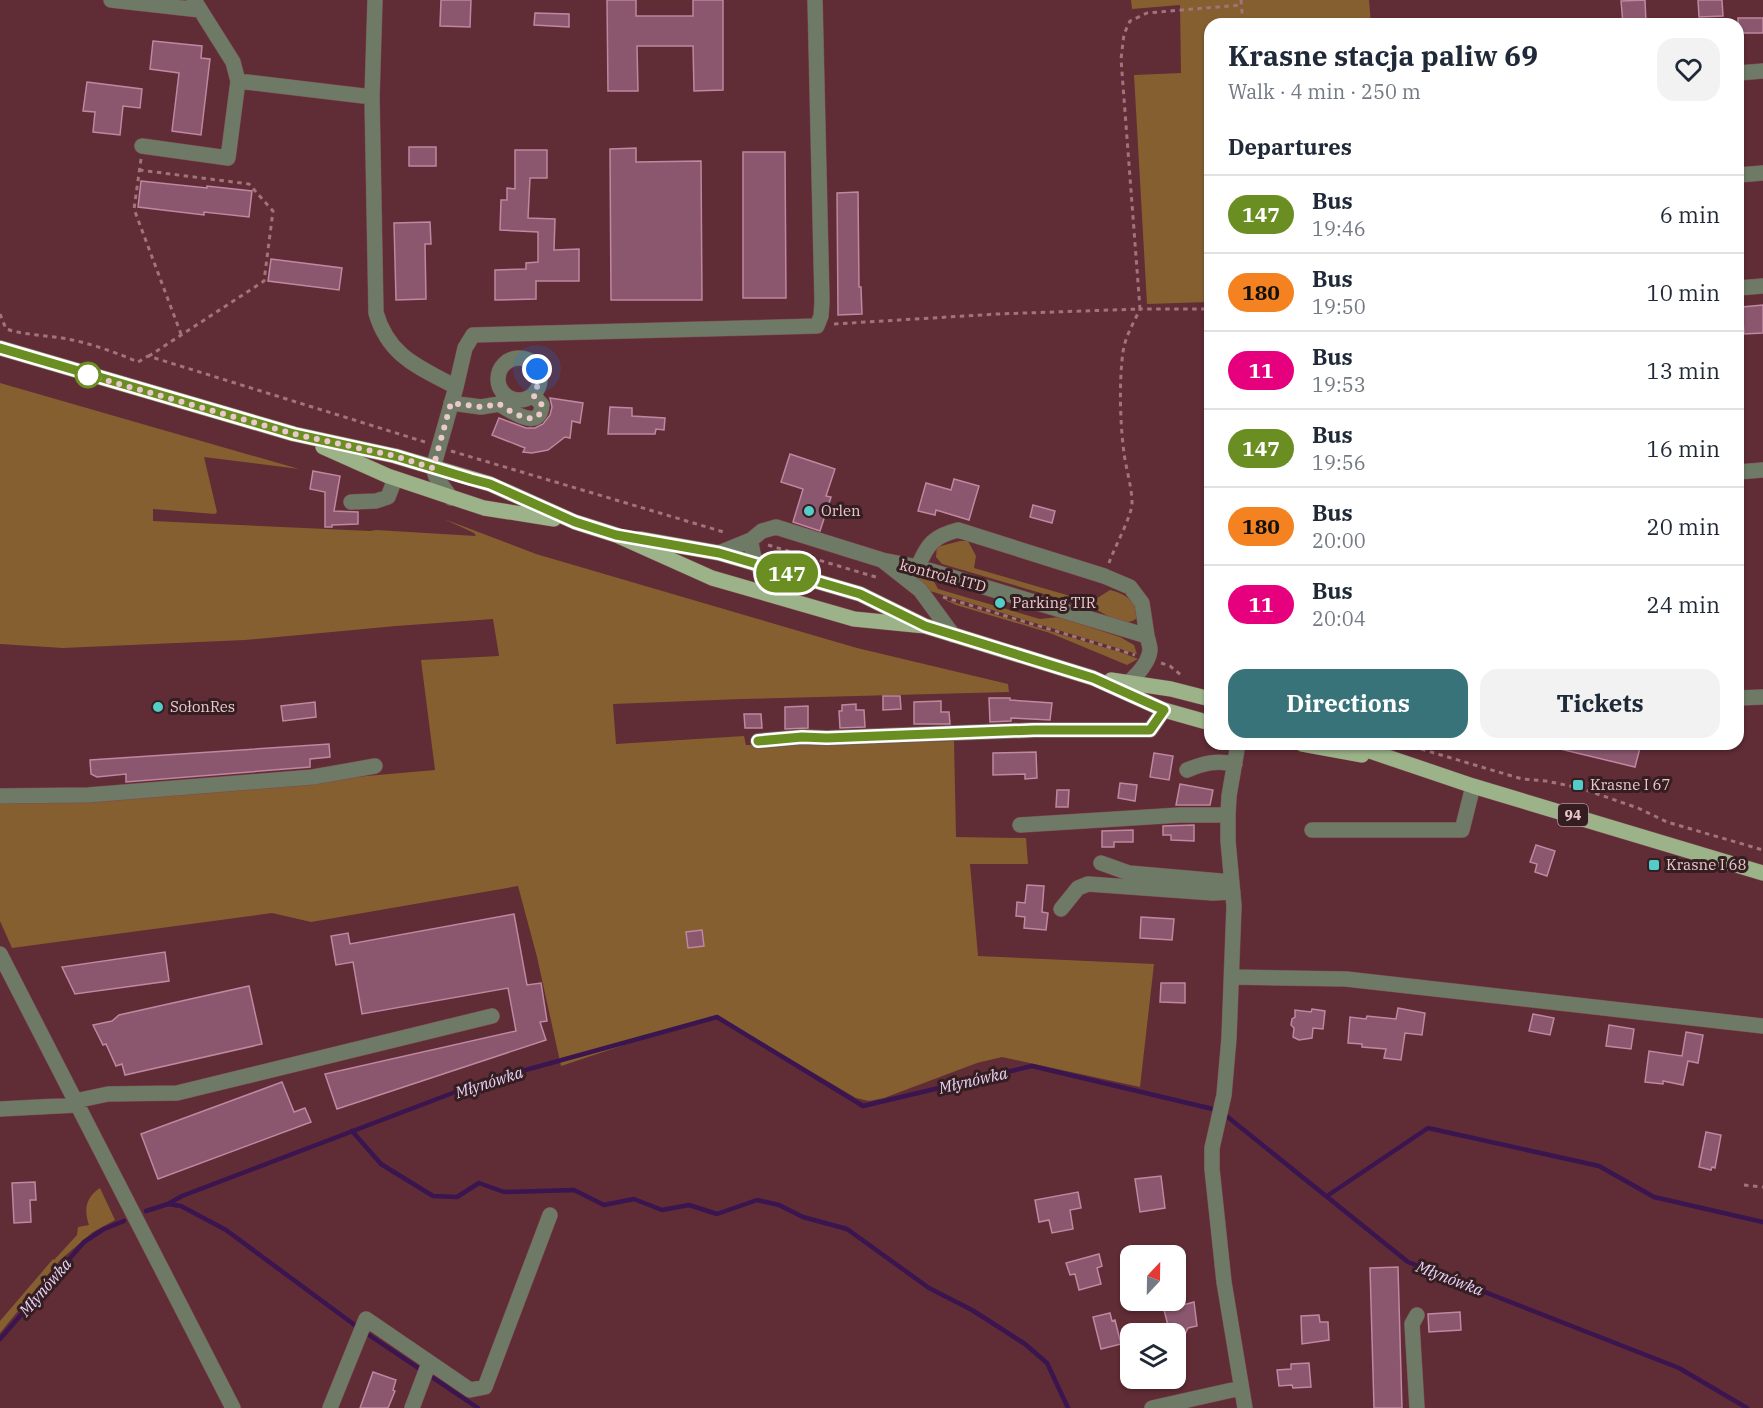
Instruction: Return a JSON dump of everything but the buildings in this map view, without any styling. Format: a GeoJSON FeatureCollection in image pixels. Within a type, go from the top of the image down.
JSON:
{"type":"FeatureCollection","features":[{"type":"Feature","properties":{"kind":"main road"},"geometry":{"type":"LineString","coordinates":[[0,348],[294,434],[395,456],[490,484],[575,522],[616,535],[711,578],[854,619],[925,626]]}},
{"type":"Feature","properties":{"kind":"main road"},"geometry":{"type":"LineString","coordinates":[[294,434],[395,479],[451,498],[484,508],[575,522]]}},
{"type":"Feature","properties":{"kind":"main road"},"geometry":{"type":"LineString","coordinates":[[616,535],[719,553],[860,594],[925,626],[1093,678],[1124,686],[1171,689],[1204,697]]}},
{"type":"Feature","properties":{"kind":"main road"},"geometry":{"type":"LineString","coordinates":[[1124,686],[1164,710],[1204,721]]}},
{"type":"Feature","properties":{"kind":"main road","name":"94"},"geometry":{"type":"LineString","coordinates":[[1335,750],[1400,762]]}},
{"type":"Feature","properties":{"kind":"main road","name":"94"},"geometry":{"type":"LineString","coordinates":[[1366,750],[1473,786],[1763,873]]}},
{"type":"Feature","properties":{"kind":"street"},"geometry":{"type":"LineString","coordinates":[[111,0],[197,5],[233,62],[238,81],[228,158],[142,146]]}},
{"type":"Feature","properties":{"kind":"street"},"geometry":{"type":"LineString","coordinates":[[375,0],[372,97],[376,314],[386,339],[408,362],[456,387]]}},
{"type":"Feature","properties":{"kind":"street"},"geometry":{"type":"LineString","coordinates":[[451,498],[436,477],[433,468],[465,348],[473,335],[817,326],[821,316],[822,302],[815,0]]}},
{"type":"Feature","properties":{"kind":"street"},"geometry":{"type":"LineString","coordinates":[[1744,73],[1763,71]]}},
{"type":"Feature","properties":{"kind":"street"},"geometry":{"type":"LineString","coordinates":[[238,81],[372,97]]}},
{"type":"Feature","properties":{"kind":"street"},"geometry":{"type":"LineString","coordinates":[[1744,175],[1763,174]]}},
{"type":"Feature","properties":{"kind":"street"},"geometry":{"type":"LineString","coordinates":[[1744,288],[1763,286]]}},
{"type":"Feature","properties":{"kind":"street"},"geometry":{"type":"LineString","coordinates":[[451,403],[481,407],[499,404],[529,420],[536,417],[542,405],[533,395]]}},
{"type":"Feature","properties":{"kind":"street"},"geometry":{"type":"LineString","coordinates":[[1744,472],[1763,470]]}},
{"type":"Feature","properties":{"kind":"street"},"geometry":{"type":"LineString","coordinates":[[351,502],[383,500],[388,497],[395,479]]}},
{"type":"Feature","properties":{"kind":"street"},"geometry":{"type":"LineString","coordinates":[[719,553],[751,540],[762,531],[776,526],[882,560],[920,590],[953,635]]}},
{"type":"Feature","properties":{"kind":"street"},"geometry":{"type":"LineString","coordinates":[[918,567],[926,547],[941,534],[958,530],[1104,576],[1130,587],[1142,603],[1150,649],[1148,659],[1124,686]]}},
{"type":"Feature","properties":{"kind":"street"},"geometry":{"type":"LineString","coordinates":[[751,540],[754,563],[763,576],[789,600]]}},
{"type":"Feature","properties":{"kind":"street","name":"kontrola ITD"},"geometry":{"type":"LineString","coordinates":[[882,560],[918,567],[1147,636]]}},
{"type":"Feature","properties":{"kind":"street"},"geometry":{"type":"LineString","coordinates":[[1744,698],[1763,697]]}},
{"type":"Feature","properties":{"kind":"street"},"geometry":{"type":"LineString","coordinates":[[758,741],[802,737],[1022,730],[1150,730],[1164,710]]}},
{"type":"Feature","properties":{"kind":"street"},"geometry":{"type":"LineString","coordinates":[[1237,750],[1228,815],[1234,906],[1232,977],[1224,1095],[1212,1148],[1224,1282],[1245,1408]]}},
{"type":"Feature","properties":{"kind":"street"},"geometry":{"type":"LineString","coordinates":[[1187,770],[1208,761],[1235,764]]}},
{"type":"Feature","properties":{"kind":"street"},"geometry":{"type":"LineString","coordinates":[[0,796],[88,795],[314,777],[375,766]]}},
{"type":"Feature","properties":{"kind":"street"},"geometry":{"type":"LineString","coordinates":[[1312,830],[1462,830],[1473,786]]}},
{"type":"Feature","properties":{"kind":"street"},"geometry":{"type":"LineString","coordinates":[[1020,825],[1180,815],[1228,815]]}},
{"type":"Feature","properties":{"kind":"street"},"geometry":{"type":"LineString","coordinates":[[1101,863],[1129,873],[1233,887]]}},
{"type":"Feature","properties":{"kind":"street"},"geometry":{"type":"LineString","coordinates":[[1061,909],[1078,888],[1088,884],[1213,893],[1233,887]]}},
{"type":"Feature","properties":{"kind":"street"},"geometry":{"type":"LineString","coordinates":[[0,954],[232,1408]]}},
{"type":"Feature","properties":{"kind":"street"},"geometry":{"type":"LineString","coordinates":[[1232,977],[1346,979],[1763,1026]]}},
{"type":"Feature","properties":{"kind":"street"},"geometry":{"type":"LineString","coordinates":[[0,1109],[76,1103],[108,1094],[177,1093],[492,1016]]}},
{"type":"Feature","properties":{"kind":"street"},"geometry":{"type":"LineString","coordinates":[[330,1408],[366,1319],[470,1390],[484,1387],[550,1215]]}},
{"type":"Feature","properties":{"kind":"street"},"geometry":{"type":"LineString","coordinates":[[1417,1315],[1412,1324],[1417,1408]]}},
{"type":"Feature","properties":{"kind":"street"},"geometry":{"type":"LineString","coordinates":[[412,1408],[429,1363]]}},
{"type":"Feature","properties":{"kind":"street"},"geometry":{"type":"LineString","coordinates":[[1152,1408],[1241,1388]]}},
{"type":"Feature","properties":{"kind":"path"},"geometry":{"type":"LineString","coordinates":[[1241,0],[1242,18]]}},
{"type":"Feature","properties":{"kind":"path"},"geometry":{"type":"LineString","coordinates":[[1104,576],[1132,503],[1124,451],[1121,377],[1123,350],[1140,309],[1121,59],[1124,34],[1130,21],[1147,13],[1241,5]]}},
{"type":"Feature","properties":{"kind":"path"},"geometry":{"type":"LineString","coordinates":[[142,146],[134,208],[181,334]]}},
{"type":"Feature","properties":{"kind":"path"},"geometry":{"type":"LineString","coordinates":[[0,314],[6,329],[19,333],[64,338],[138,362],[264,281],[273,211],[249,184],[139,170]]}},
{"type":"Feature","properties":{"kind":"path"},"geometry":{"type":"LineString","coordinates":[[817,326],[997,314],[1204,309]]}},
{"type":"Feature","properties":{"kind":"path"},"geometry":{"type":"LineString","coordinates":[[148,356],[439,447],[886,580]]}},
{"type":"Feature","properties":{"kind":"path"},"geometry":{"type":"LineString","coordinates":[[920,590],[1170,666],[1183,677]]}},
{"type":"Feature","properties":{"kind":"path"},"geometry":{"type":"LineString","coordinates":[[1424,750],[1522,779],[1580,788],[1638,808],[1667,822],[1763,850]]}},
{"type":"Feature","properties":{"kind":"path"},"geometry":{"type":"LineString","coordinates":[[1744,1185],[1763,1187]]}},
{"type":"Feature","properties":{"kind":"shaded area"},"geometry":{"type":"Polygon","coordinates":[[[1131,0],[1369,0],[1370,18],[1204,18],[1204,302],[1147,304],[1134,75],[1181,73],[1180,5],[1132,9],[1131,0]]]}},
{"type":"Feature","properties":{"kind":"shaded area"},"geometry":{"type":"Polygon","coordinates":[[[0,383],[299,469],[204,457],[217,512],[215,514],[153,509],[153,521],[476,536],[444,519],[536,554],[857,648],[1008,684],[1009,692],[613,704],[616,744],[744,736],[746,745],[954,741],[956,837],[1026,838],[1028,864],[970,864],[978,956],[1154,964],[1140,1087],[1002,1057],[977,1063],[884,1098],[869,1101],[856,1098],[734,1026],[717,1019],[702,1019],[561,1066],[537,957],[518,886],[311,922],[272,913],[12,948],[0,921],[0,802],[135,796],[435,770],[421,660],[499,656],[493,619],[245,640],[63,648],[0,644],[0,383]]]}},
{"type":"Feature","properties":{"kind":"shaded area"},"geometry":{"type":"Polygon","coordinates":[[[968,541],[976,556],[974,568],[1091,602],[1110,590],[1125,596],[1132,602],[1138,617],[1133,621],[1122,622],[1095,609],[942,564],[936,557],[937,547],[968,541]]]}},
{"type":"Feature","properties":{"kind":"shaded area"},"geometry":{"type":"Polygon","coordinates":[[[918,575],[932,578],[938,589],[1040,619],[1059,617],[1120,637],[1134,645],[1137,654],[930,591],[918,579],[918,575]]]}},
{"type":"Feature","properties":{"kind":"shaded area"},"geometry":{"type":"Polygon","coordinates":[[[943,599],[1138,659],[1127,665],[1050,633],[943,599]]]}},
{"type":"Feature","properties":{"kind":"shaded area"},"geometry":{"type":"Polygon","coordinates":[[[100,1188],[115,1220],[93,1232],[60,1260],[0,1333],[0,1321],[53,1259],[77,1235],[78,1227],[89,1225],[86,1214],[87,1205],[91,1196],[100,1188]]]}},
{"type":"Feature","properties":{"kind":"waterway","name":"Młynówka"},"geometry":{"type":"LineString","coordinates":[[168,1204],[182,1196],[479,1083],[717,1017],[863,1106],[1032,1066],[1217,1110]]}},
{"type":"Feature","properties":{"kind":"waterway","name":"Młynówka"},"geometry":{"type":"LineString","coordinates":[[1224,1114],[1408,1262],[1679,1368],[1747,1408]]}},
{"type":"Feature","properties":{"kind":"waterway"},"geometry":{"type":"LineString","coordinates":[[1327,1196],[1428,1128],[1599,1166],[1654,1197],[1763,1222]]}},
{"type":"Feature","properties":{"kind":"waterway"},"geometry":{"type":"LineString","coordinates":[[352,1131],[381,1164],[433,1196],[457,1197],[479,1183],[504,1192],[574,1190],[604,1205],[634,1199],[662,1210],[689,1205],[717,1214],[757,1200],[779,1205],[803,1217],[847,1229],[929,1288],[972,1310],[1025,1344],[1047,1363],[1068,1408]]}},
{"type":"Feature","properties":{"kind":"waterway","name":"Młynówka"},"geometry":{"type":"LineString","coordinates":[[146,1211],[168,1204],[181,1206],[226,1230],[360,1329],[478,1408]]}},
{"type":"Feature","properties":{"kind":"waterway","name":"Młynówka"},"geometry":{"type":"LineString","coordinates":[[0,1339],[84,1242],[104,1229],[124,1221]]}},
{"type":"Feature","properties":{"kind":"bus line","name":"147"},"geometry":{"type":"LineString","coordinates":[[0,348],[294,434],[395,456],[490,484],[575,522],[616,535],[719,553],[860,594],[925,626],[1093,678],[1164,710],[1150,730],[1034,730],[802,737],[758,741]]}},
{"type":"Feature","properties":{"kind":"place","name":"Orlen"},"geometry":{"type":"Point","coordinates":[809,511]}},
{"type":"Feature","properties":{"kind":"place","name":"Parking TIR"},"geometry":{"type":"Point","coordinates":[1000,603]}},
{"type":"Feature","properties":{"kind":"place","name":"SołonRes"},"geometry":{"type":"Point","coordinates":[158,707]}},
{"type":"Feature","properties":{"kind":"place","name":"Krasne I 67"},"geometry":{"type":"Point","coordinates":[1578,785]}},
{"type":"Feature","properties":{"kind":"place","name":"Krasne I 68"},"geometry":{"type":"Point","coordinates":[1654,865]}},
{"type":"Feature","properties":{"kind":"route"},"geometry":{"type":"LineString","coordinates":[[88,375],[294,434],[395,456],[433,468],[451,403],[481,407],[499,404],[529,420],[536,417],[542,405],[533,395],[540,381],[537,369]]}}]}
